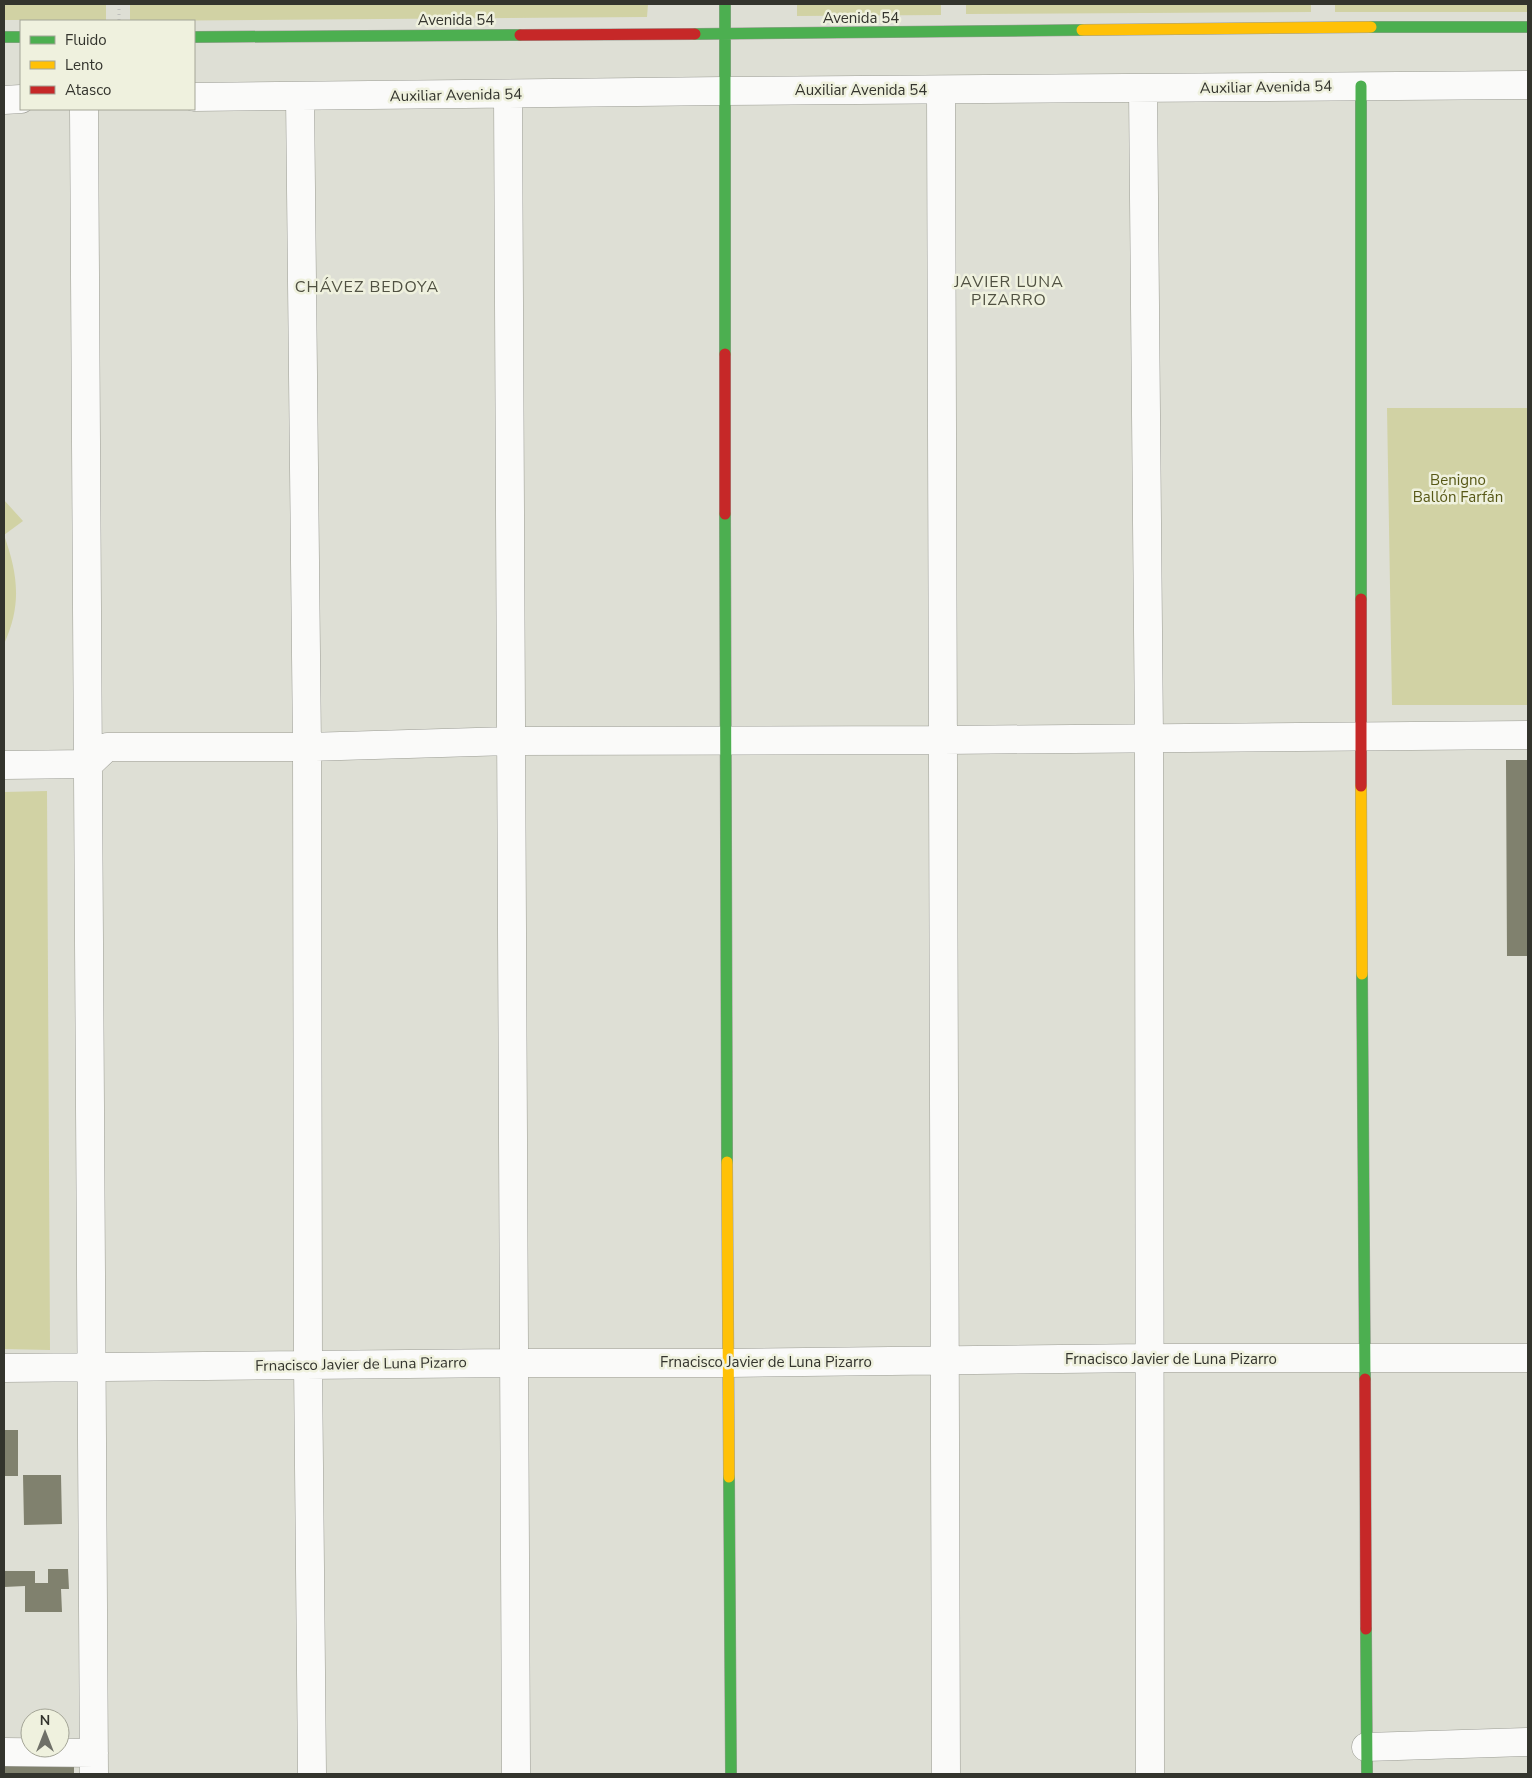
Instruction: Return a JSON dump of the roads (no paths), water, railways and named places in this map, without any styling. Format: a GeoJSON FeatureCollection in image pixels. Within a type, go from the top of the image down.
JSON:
{"type":"FeatureCollection","features":[{"type":"Feature","properties":{"kind":"street"},"geometry":{"type":"LineString","coordinates":[[725,4],[725,739],[731,1774]]}},
{"type":"Feature","properties":{"kind":"street","name":"Avenida 54"},"geometry":{"type":"LineString","coordinates":[[195,36],[1528,27]]}},
{"type":"Feature","properties":{"kind":"street"},"geometry":{"type":"LineString","coordinates":[[4,37],[20,37]]}},
{"type":"Feature","properties":{"kind":"street"},"geometry":{"type":"LineString","coordinates":[[1361,86],[1361,735],[1366,1774]]}},
{"type":"Feature","properties":{"kind":"street","name":"Auxiliar Avenida 54"},"geometry":{"type":"LineString","coordinates":[[195,98],[724,91],[1528,86]]}},
{"type":"Feature","properties":{"kind":"street"},"geometry":{"type":"LineString","coordinates":[[1144,89],[1149,738],[1150,1774]]}},
{"type":"Feature","properties":{"kind":"street"},"geometry":{"type":"LineString","coordinates":[[941,90],[946,1774]]}},
{"type":"Feature","properties":{"kind":"street"},"geometry":{"type":"LineString","coordinates":[[508,95],[516,1774]]}},
{"type":"Feature","properties":{"kind":"street"},"geometry":{"type":"LineString","coordinates":[[300,96],[307,747],[308,1364],[312,1774]]}},
{"type":"Feature","properties":{"kind":"street"},"geometry":{"type":"LineString","coordinates":[[4,100],[20,99]]}},
{"type":"Feature","properties":{"kind":"street"},"geometry":{"type":"LineString","coordinates":[[4,1752],[94,1764],[84,110]]}},
{"type":"Feature","properties":{"kind":"street"},"geometry":{"type":"LineString","coordinates":[[4,765],[89,764],[107,747],[307,747],[510,741],[725,739],[943,740],[1528,734]]}},
{"type":"Feature","properties":{"kind":"street","name":"Frnacisco Javier de Luna Pizarro"},"geometry":{"type":"LineString","coordinates":[[4,1368],[1149,1358],[1528,1358]]}},
{"type":"Feature","properties":{"kind":"street"},"geometry":{"type":"LineString","coordinates":[[1366,1748],[1528,1742]]}},
{"type":"Feature","properties":{"kind":"district","name":"CHÁVEZ BEDOYA"},"geometry":{"type":"Point","coordinates":[367,287]}},
{"type":"Feature","properties":{"kind":"district","name":"JAVIER LUNA PIZARRO"},"geometry":{"type":"Point","coordinates":[1009,291]}},
{"type":"Feature","properties":{"kind":"park label","name":"Benigno Ballón Farfán"},"geometry":{"type":"Point","coordinates":[1458,488]}}]}
